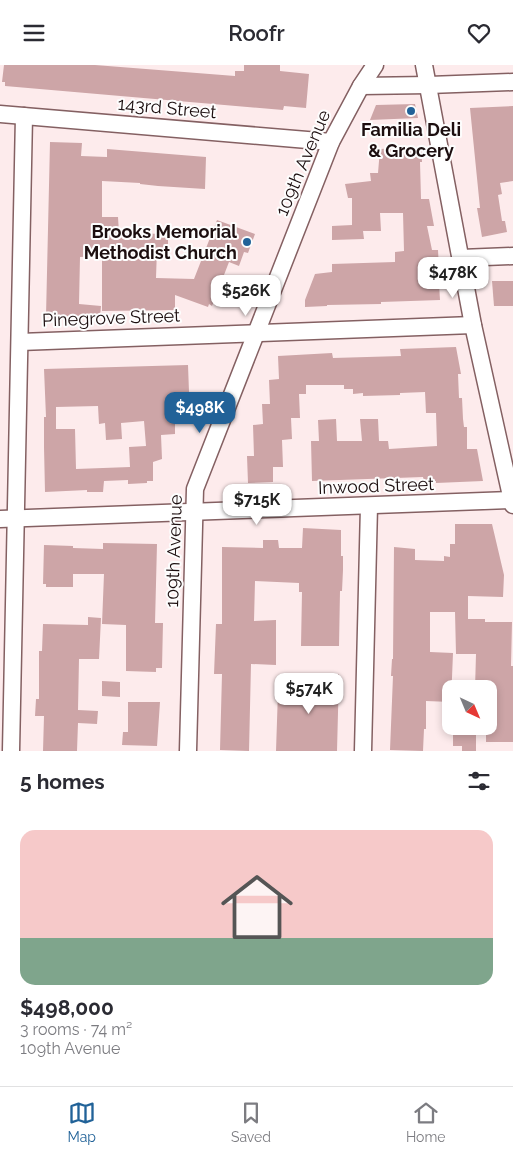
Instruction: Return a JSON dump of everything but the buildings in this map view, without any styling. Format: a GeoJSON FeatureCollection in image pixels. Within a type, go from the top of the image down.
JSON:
{"type":"FeatureCollection","features":[{"type":"Feature","properties":{"kind":"street","name":"109th Avenue"},"geometry":{"type":"LineString","coordinates":[[188,751],[195,489],[331,142],[361,86],[375,65]]}},
{"type":"Feature","properties":{"kind":"street"},"geometry":{"type":"LineString","coordinates":[[424,65],[474,325],[513,502]]}},
{"type":"Feature","properties":{"kind":"street"},"geometry":{"type":"LineString","coordinates":[[361,86],[513,82]]}},
{"type":"Feature","properties":{"kind":"street","name":"143rd Street"},"geometry":{"type":"LineString","coordinates":[[0,114],[331,142]]}},
{"type":"Feature","properties":{"kind":"street"},"geometry":{"type":"LineString","coordinates":[[11,751],[8,519],[20,342],[24,116]]}},
{"type":"Feature","properties":{"kind":"street"},"geometry":{"type":"LineString","coordinates":[[461,258],[513,256]]}},
{"type":"Feature","properties":{"kind":"street","name":"Pinegrove Street"},"geometry":{"type":"LineString","coordinates":[[20,342],[474,325]]}},
{"type":"Feature","properties":{"kind":"street","name":"Inwood Street"},"geometry":{"type":"LineString","coordinates":[[8,519],[513,502]]}},
{"type":"Feature","properties":{"kind":"street"},"geometry":{"type":"LineString","coordinates":[[363,751],[369,506]]}},
{"type":"Feature","properties":{"kind":"place","name":"Familia Deli & Grocery"},"geometry":{"type":"Point","coordinates":[411,111]}},
{"type":"Feature","properties":{"kind":"place","name":"Brooks Memorial Methodist Church"},"geometry":{"type":"Point","coordinates":[247,242]}}]}
